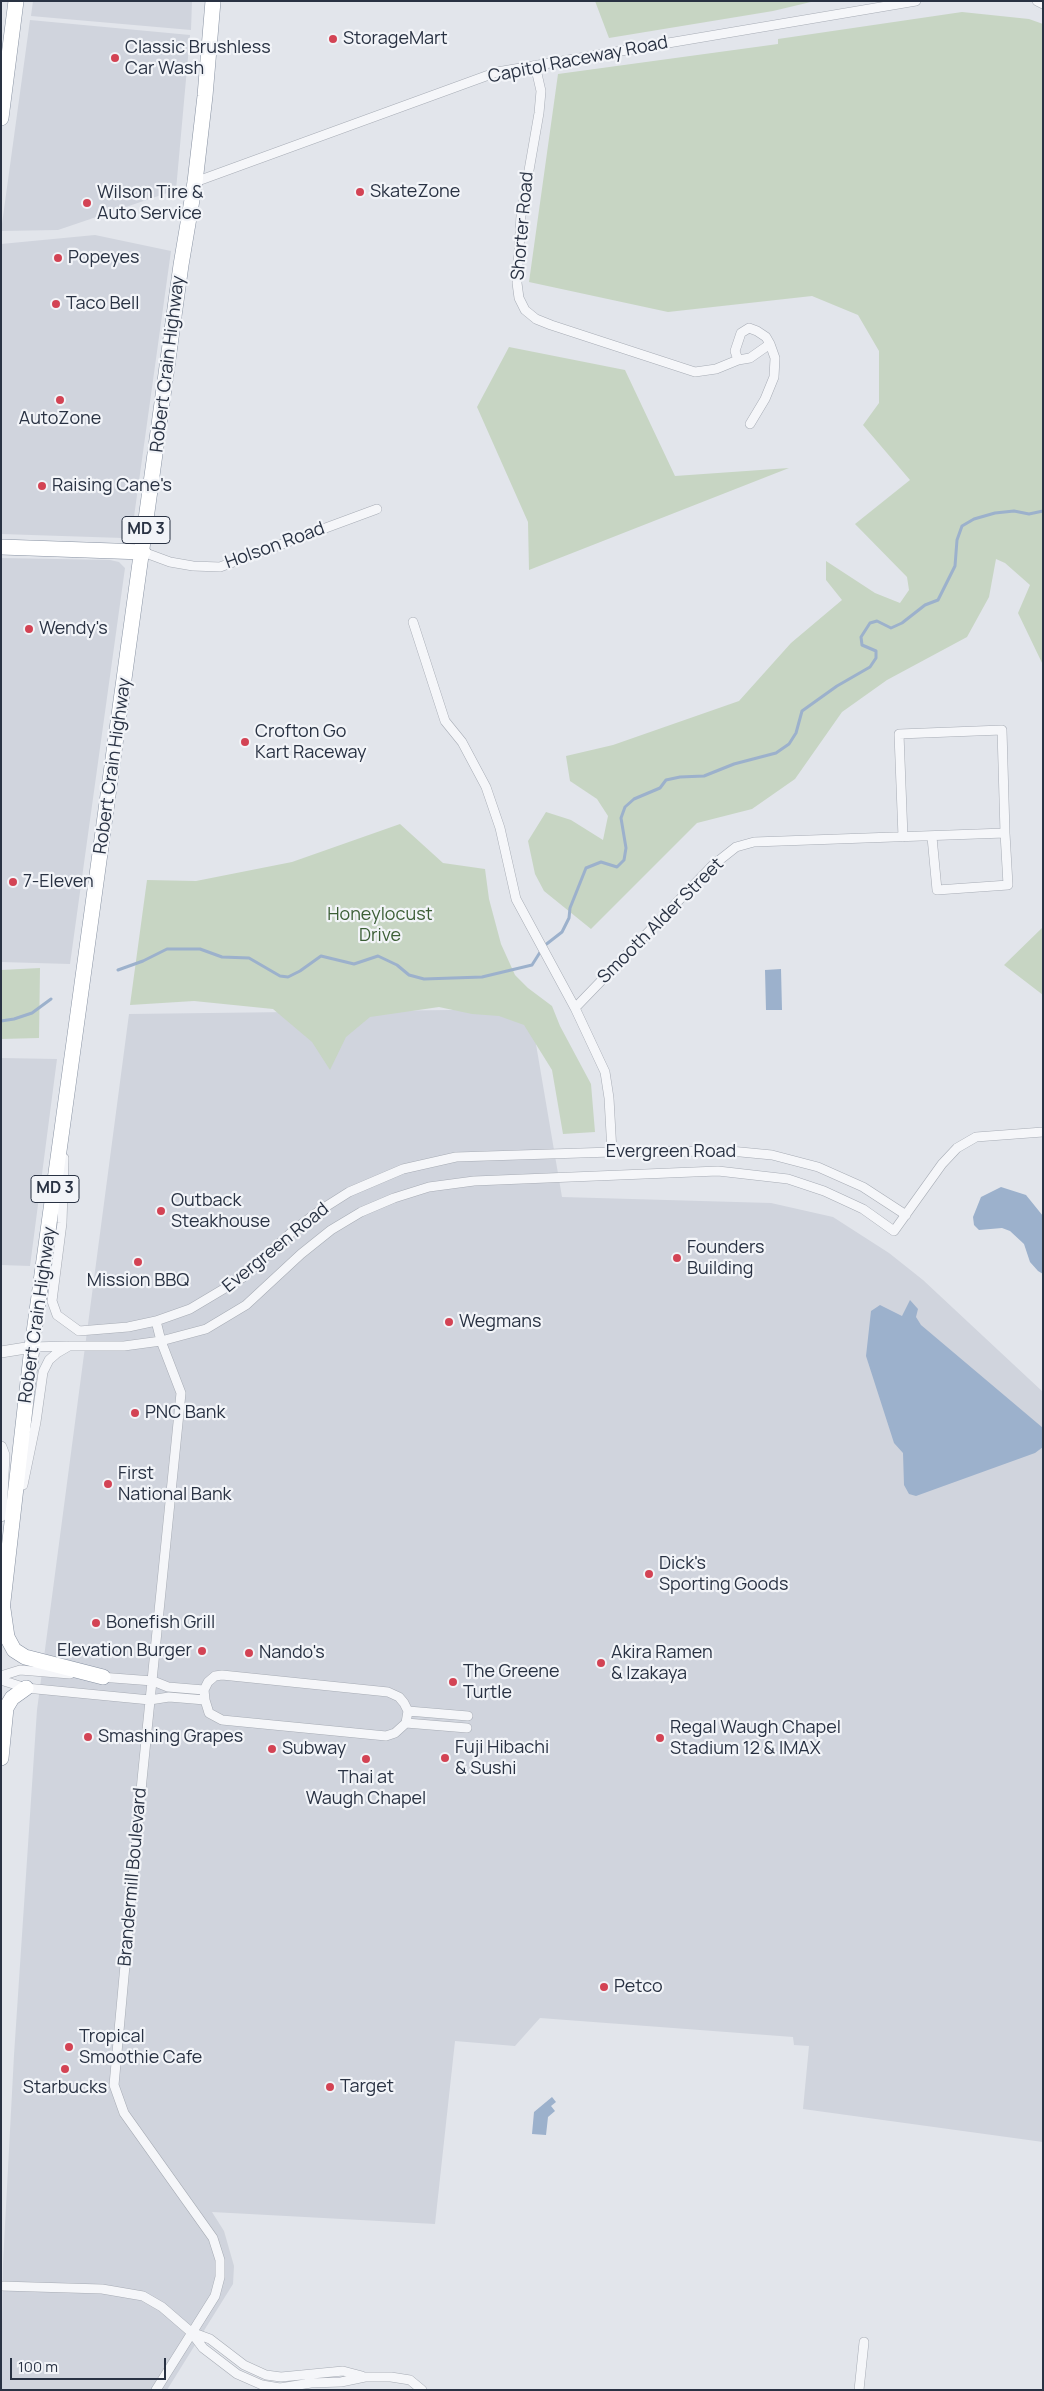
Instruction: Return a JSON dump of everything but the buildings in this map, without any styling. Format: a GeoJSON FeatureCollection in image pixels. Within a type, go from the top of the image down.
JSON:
{"type":"FeatureCollection","features":[{"type":"Feature","properties":{"kind":"highway"},"geometry":{"type":"LineString","coordinates":[[1,118],[16,1]]}},
{"type":"Feature","properties":{"kind":"highway","name":"Robert Crain Highway"},"geometry":{"type":"LineString","coordinates":[[103,1677],[25,1657],[14,1650],[7,1637],[2,1612],[32,1347],[67,1105],[181,265],[195,182],[213,1]]}},
{"type":"Feature","properties":{"kind":"highway"},"geometry":{"type":"LineString","coordinates":[[1,546],[143,552]]}},
{"type":"Feature","properties":{"kind":"highway"},"geometry":{"type":"LineString","coordinates":[[1,1758],[6,1708],[12,1698],[26,1688]]}},
{"type":"Feature","properties":{"kind":"street","name":"Capitol Raceway Road"},"geometry":{"type":"LineString","coordinates":[[195,182],[497,72],[916,1]]}},
{"type":"Feature","properties":{"kind":"street"},"geometry":{"type":"LineString","coordinates":[[1037,1],[1043,4]]}},
{"type":"Feature","properties":{"kind":"street","name":"Shorter Road"},"geometry":{"type":"LineString","coordinates":[[535,65],[541,91],[540,113],[521,216],[517,284],[519,298],[525,310],[536,319],[550,325],[695,372],[716,369],[738,360],[750,358],[770,344]]}},
{"type":"Feature","properties":{"kind":"street"},"geometry":{"type":"LineString","coordinates":[[738,360],[735,352],[741,333],[749,328],[766,336],[775,358],[774,378],[766,399],[750,424]]}},
{"type":"Feature","properties":{"kind":"street","name":"Holson Road"},"geometry":{"type":"LineString","coordinates":[[143,552],[170,562],[193,566],[220,567],[377,509]]}},
{"type":"Feature","properties":{"kind":"street"},"geometry":{"type":"LineString","coordinates":[[413,622],[445,721],[462,742],[486,788],[500,828],[516,900],[552,963],[605,1072],[609,1098],[612,1152]]}},
{"type":"Feature","properties":{"kind":"street"},"geometry":{"type":"LineString","coordinates":[[902,837],[899,734],[1002,730],[1008,885],[937,890],[932,837]]}},
{"type":"Feature","properties":{"kind":"street","name":"Smooth Alder Street"},"geometry":{"type":"LineString","coordinates":[[575,1008],[712,866],[736,847],[754,842],[1005,833]]}},
{"type":"Feature","properties":{"kind":"street","name":"Evergreen Road"},"geometry":{"type":"LineString","coordinates":[[67,1105],[62,1223],[52,1301],[57,1315],[79,1331],[128,1327],[156,1321],[190,1309],[242,1278],[294,1230],[319,1211],[350,1192],[403,1169],[456,1157],[612,1152],[730,1151],[772,1155],[818,1167],[863,1187],[906,1215]]}},
{"type":"Feature","properties":{"kind":"street","name":"Evergreen Road"},"geometry":{"type":"LineString","coordinates":[[32,1347],[124,1346],[161,1341],[206,1329],[246,1305],[301,1254],[332,1230],[361,1212],[394,1198],[429,1187],[474,1181],[718,1171],[744,1173],[788,1179],[824,1191],[863,1209],[894,1231],[942,1164],[957,1148],[976,1137],[1043,1132]]}},
{"type":"Feature","properties":{"kind":"street","name":"Brandermill Boulevard"},"geometry":{"type":"LineString","coordinates":[[156,1321],[161,1341],[181,1394],[114,2085],[124,2113],[213,2238],[220,2260],[220,2277],[214,2296],[156,2390]]}},
{"type":"Feature","properties":{"kind":"street"},"geometry":{"type":"LineString","coordinates":[[8,1556],[36,1422],[43,1372],[49,1360],[69,1346]]}},
{"type":"Feature","properties":{"kind":"street"},"geometry":{"type":"LineString","coordinates":[[1,1352],[32,1347]]}},
{"type":"Feature","properties":{"kind":"street"},"geometry":{"type":"LineString","coordinates":[[1,1447],[4,1464],[1,1516]]}},
{"type":"Feature","properties":{"kind":"street"},"geometry":{"type":"LineString","coordinates":[[1,1574],[2,1612]]}},
{"type":"Feature","properties":{"kind":"street"},"geometry":{"type":"LineString","coordinates":[[1,1678],[20,1670],[153,1681],[168,1687],[204,1690]]}},
{"type":"Feature","properties":{"kind":"street"},"geometry":{"type":"LineString","coordinates":[[222,1675],[388,1692],[398,1697],[408,1711],[406,1722],[395,1733],[386,1736],[222,1720],[209,1713],[204,1690],[208,1682],[215,1676],[222,1675]]}},
{"type":"Feature","properties":{"kind":"street"},"geometry":{"type":"LineString","coordinates":[[1,1678],[26,1688],[150,1700],[169,1697],[205,1700]]}},
{"type":"Feature","properties":{"kind":"street"},"geometry":{"type":"LineString","coordinates":[[408,1711],[468,1716]]}},
{"type":"Feature","properties":{"kind":"street"},"geometry":{"type":"LineString","coordinates":[[406,1722],[467,1728]]}},
{"type":"Feature","properties":{"kind":"street"},"geometry":{"type":"LineString","coordinates":[[1,2286],[102,2290],[144,2296],[162,2307],[191,2332],[203,2348],[237,2374],[262,2385],[280,2388],[310,2383],[340,2382],[365,2377],[391,2377],[410,2380],[422,2390]]}},
{"type":"Feature","properties":{"kind":"street"},"geometry":{"type":"LineString","coordinates":[[859,2390],[864,2342]]}},
{"type":"Feature","properties":{"kind":"shaded area"},"geometry":{"type":"Polygon","coordinates":[[[33,1],[192,1],[191,30],[31,16],[33,1]]]}},
{"type":"Feature","properties":{"kind":"shaded area"},"geometry":{"type":"Polygon","coordinates":[[[30,20],[190,35],[176,190],[58,230],[1,231],[30,20]]]}},
{"type":"Feature","properties":{"kind":"shaded area"},"geometry":{"type":"Polygon","coordinates":[[[95,235],[171,251],[133,524],[130,532],[123,538],[1,534],[1,244],[95,235]]]}},
{"type":"Feature","properties":{"kind":"shaded area"},"geometry":{"type":"Polygon","coordinates":[[[1,558],[110,560],[119,562],[125,568],[70,964],[1,962],[1,558]]]}},
{"type":"Feature","properties":{"kind":"shaded area"},"geometry":{"type":"Polygon","coordinates":[[[530,1009],[562,1197],[771,1203],[833,1217],[889,1253],[923,1280],[1043,1392],[1043,2142],[803,2109],[809,2046],[794,2045],[793,2037],[540,2018],[515,2046],[455,2041],[435,2224],[212,2212],[224,2231],[234,2266],[233,2284],[167,2390],[1,2390],[3,2263],[14,2055],[37,1710],[129,1014],[530,1009]]]}},
{"type":"Feature","properties":{"kind":"shaded area"},"geometry":{"type":"Polygon","coordinates":[[[1,1058],[57,1059],[30,1266],[1,1265],[1,1058]]]}},
{"type":"Feature","properties":{"kind":"green space"},"geometry":{"type":"Polygon","coordinates":[[[595,1],[815,1],[773,11],[609,38],[595,1]]]}},
{"type":"Feature","properties":{"kind":"green space"},"geometry":{"type":"Polygon","coordinates":[[[962,12],[1029,19],[1043,24],[1043,665],[1018,613],[1030,585],[1005,563],[996,559],[989,597],[967,637],[887,680],[842,712],[795,779],[752,809],[697,823],[591,929],[544,891],[535,874],[528,841],[546,812],[571,820],[603,840],[608,816],[597,799],[570,781],[566,756],[613,745],[739,701],[791,643],[842,600],[826,580],[826,561],[875,593],[900,603],[909,590],[907,577],[855,524],[910,480],[863,425],[879,403],[879,351],[858,315],[812,296],[668,312],[529,282],[558,74],[778,44],[778,39],[962,12]]]}},
{"type":"Feature","properties":{"kind":"green space"},"geometry":{"type":"Polygon","coordinates":[[[509,347],[625,370],[675,476],[789,468],[529,570],[528,522],[477,407],[509,347]]]}},
{"type":"Feature","properties":{"kind":"green space","name":"Honeylocust Drive"},"geometry":{"type":"Polygon","coordinates":[[[400,824],[443,863],[485,869],[489,899],[501,944],[515,975],[528,988],[552,1006],[560,1026],[591,1084],[595,1132],[563,1134],[552,1070],[524,1025],[499,1016],[472,1014],[439,1007],[370,1017],[346,1037],[330,1070],[312,1042],[273,1009],[194,1001],[130,1005],[147,880],[196,881],[292,862],[400,824]]]}},
{"type":"Feature","properties":{"kind":"green space"},"geometry":{"type":"Polygon","coordinates":[[[1043,927],[1043,995],[1004,965],[1043,927]]]}},
{"type":"Feature","properties":{"kind":"green space"},"geometry":{"type":"Polygon","coordinates":[[[40,968],[39,1038],[1,1039],[1,970],[40,968]]]}},
{"type":"Feature","properties":{"kind":"water"},"geometry":{"type":"Polygon","coordinates":[[[781,969],[782,1010],[766,1010],[765,970],[781,969]]]}},
{"type":"Feature","properties":{"kind":"water"},"geometry":{"type":"Polygon","coordinates":[[[1001,1187],[1026,1195],[1043,1216],[1043,1274],[1030,1262],[1024,1244],[1010,1231],[1002,1228],[979,1230],[974,1225],[973,1217],[981,1197],[1001,1187]]]}},
{"type":"Feature","properties":{"kind":"water"},"geometry":{"type":"Polygon","coordinates":[[[910,1300],[918,1309],[916,1317],[921,1325],[1043,1428],[1043,1447],[1035,1453],[916,1496],[909,1494],[904,1485],[903,1453],[894,1443],[866,1356],[871,1311],[880,1305],[902,1316],[910,1300]]]}},
{"type":"Feature","properties":{"kind":"water"},"geometry":{"type":"Polygon","coordinates":[[[552,2097],[556,2102],[551,2106],[555,2111],[548,2117],[546,2135],[532,2134],[534,2112],[552,2097]]]}},
{"type":"Feature","properties":{"kind":"waterway"},"geometry":{"type":"LineString","coordinates":[[118,970],[143,961],[167,949],[200,949],[222,957],[249,958],[280,976],[288,977],[321,956],[354,964],[378,956],[397,965],[409,975],[424,979],[482,977],[532,965],[544,946],[562,932],[569,918],[570,908],[586,868],[601,862],[617,867],[624,860],[626,848],[621,818],[625,807],[634,799],[660,788],[666,780],[680,777],[704,776],[734,764],[776,753],[789,744],[796,733],[802,711],[837,686],[870,667],[876,658],[876,651],[862,645],[861,637],[870,623],[877,621],[891,628],[902,623],[925,605],[938,600],[955,566],[957,540],[962,526],[974,519],[995,513],[1014,511],[1029,514],[1043,511]]}},
{"type":"Feature","properties":{"kind":"waterway"},"geometry":{"type":"LineString","coordinates":[[1,1021],[32,1013],[51,999]]}},
{"type":"Feature","properties":{"kind":"place","name":"StorageMart"},"geometry":{"type":"Point","coordinates":[333,39]}},
{"type":"Feature","properties":{"kind":"place","name":"Classic Brushless Car Wash"},"geometry":{"type":"Point","coordinates":[115,58]}},
{"type":"Feature","properties":{"kind":"place","name":"SkateZone"},"geometry":{"type":"Point","coordinates":[360,192]}},
{"type":"Feature","properties":{"kind":"place","name":"Wilson Tire & Auto Service"},"geometry":{"type":"Point","coordinates":[87,203]}},
{"type":"Feature","properties":{"kind":"place","name":"Popeyes"},"geometry":{"type":"Point","coordinates":[58,258]}},
{"type":"Feature","properties":{"kind":"place","name":"Taco Bell"},"geometry":{"type":"Point","coordinates":[56,304]}},
{"type":"Feature","properties":{"kind":"place","name":"AutoZone"},"geometry":{"type":"Point","coordinates":[60,400]}},
{"type":"Feature","properties":{"kind":"place","name":"Raising Cane's"},"geometry":{"type":"Point","coordinates":[42,486]}},
{"type":"Feature","properties":{"kind":"place","name":"Wendy's"},"geometry":{"type":"Point","coordinates":[29,629]}},
{"type":"Feature","properties":{"kind":"place","name":"Crofton Go Kart Raceway"},"geometry":{"type":"Point","coordinates":[245,742]}},
{"type":"Feature","properties":{"kind":"place","name":"7-Eleven"},"geometry":{"type":"Point","coordinates":[13,882]}},
{"type":"Feature","properties":{"kind":"place","name":"Outback Steakhouse"},"geometry":{"type":"Point","coordinates":[161,1211]}},
{"type":"Feature","properties":{"kind":"place","name":"Founders Building"},"geometry":{"type":"Point","coordinates":[677,1258]}},
{"type":"Feature","properties":{"kind":"place","name":"Mission BBQ"},"geometry":{"type":"Point","coordinates":[138,1262]}},
{"type":"Feature","properties":{"kind":"place","name":"Wegmans"},"geometry":{"type":"Point","coordinates":[449,1322]}},
{"type":"Feature","properties":{"kind":"place","name":"PNC Bank"},"geometry":{"type":"Point","coordinates":[135,1413]}},
{"type":"Feature","properties":{"kind":"place","name":"First National Bank"},"geometry":{"type":"Point","coordinates":[108,1484]}},
{"type":"Feature","properties":{"kind":"place","name":"Dick's Sporting Goods"},"geometry":{"type":"Point","coordinates":[649,1574]}},
{"type":"Feature","properties":{"kind":"place","name":"Bonefish Grill"},"geometry":{"type":"Point","coordinates":[96,1623]}},
{"type":"Feature","properties":{"kind":"place","name":"Elevation Burger"},"geometry":{"type":"Point","coordinates":[202,1651]}},
{"type":"Feature","properties":{"kind":"place","name":"Nando's"},"geometry":{"type":"Point","coordinates":[249,1653]}},
{"type":"Feature","properties":{"kind":"place","name":"Akira Ramen & Izakaya"},"geometry":{"type":"Point","coordinates":[601,1663]}},
{"type":"Feature","properties":{"kind":"place","name":"The Greene Turtle"},"geometry":{"type":"Point","coordinates":[453,1682]}},
{"type":"Feature","properties":{"kind":"place","name":"Smashing Grapes"},"geometry":{"type":"Point","coordinates":[88,1737]}},
{"type":"Feature","properties":{"kind":"place","name":"Regal Waugh Chapel Stadium 12 & IMAX"},"geometry":{"type":"Point","coordinates":[660,1738]}},
{"type":"Feature","properties":{"kind":"place","name":"Subway"},"geometry":{"type":"Point","coordinates":[272,1749]}},
{"type":"Feature","properties":{"kind":"place","name":"Fuji Hibachi & Sushi"},"geometry":{"type":"Point","coordinates":[445,1758]}},
{"type":"Feature","properties":{"kind":"place","name":"Thai at Waugh Chapel"},"geometry":{"type":"Point","coordinates":[366,1759]}},
{"type":"Feature","properties":{"kind":"place","name":"Petco"},"geometry":{"type":"Point","coordinates":[604,1987]}},
{"type":"Feature","properties":{"kind":"place","name":"Tropical Smoothie Cafe"},"geometry":{"type":"Point","coordinates":[69,2047]}},
{"type":"Feature","properties":{"kind":"place","name":"Starbucks"},"geometry":{"type":"Point","coordinates":[65,2069]}},
{"type":"Feature","properties":{"kind":"place","name":"Target"},"geometry":{"type":"Point","coordinates":[330,2087]}}]}
